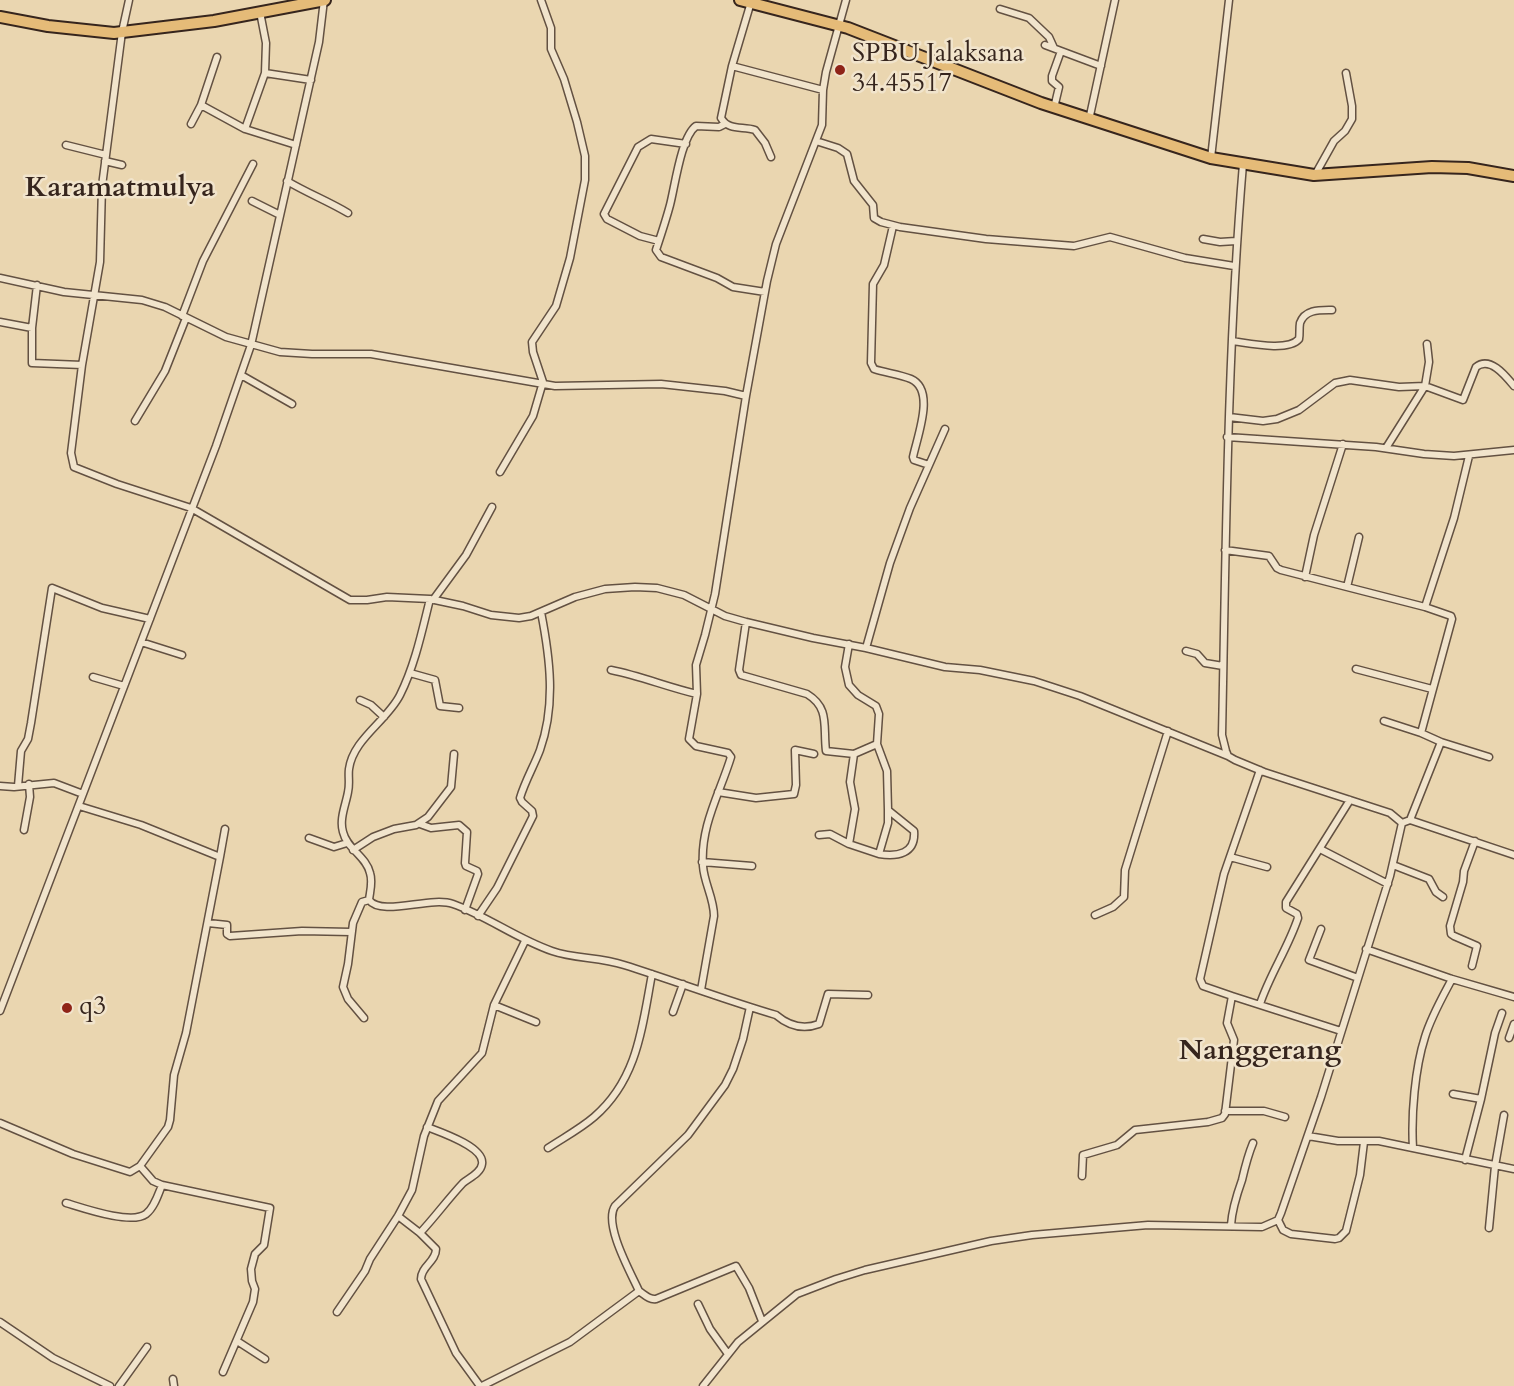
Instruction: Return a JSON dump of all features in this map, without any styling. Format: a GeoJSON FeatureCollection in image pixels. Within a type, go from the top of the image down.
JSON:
{"type":"FeatureCollection","features":[{"type":"Feature","properties":{"kind":"highway"},"geometry":{"type":"LineString","coordinates":[[0,17],[96,32],[122,32],[182,26],[324,0]]}},
{"type":"Feature","properties":{"kind":"highway"},"geometry":{"type":"LineString","coordinates":[[746,1],[839,25],[1054,108],[1210,158],[1314,175],[1419,167],[1468,168],[1514,176]]}},
{"type":"Feature","properties":{"kind":"street"},"geometry":{"type":"LineString","coordinates":[[129,0],[122,32],[100,204],[100,262],[82,365],[71,453],[72,465],[81,471],[191,508],[350,600],[387,597],[432,600],[505,617],[525,617],[576,597],[605,589],[657,588],[684,595],[711,610],[746,622],[945,667],[980,670],[1065,690],[1260,770],[1390,813],[1402,823]]}},
{"type":"Feature","properties":{"kind":"street"},"geometry":{"type":"LineString","coordinates":[[0,1011],[150,619],[251,345],[311,80],[319,42],[324,0]]}},
{"type":"Feature","properties":{"kind":"street"},"geometry":{"type":"LineString","coordinates":[[500,472],[533,416],[543,382],[532,342],[556,306],[570,258],[586,167],[577,122],[564,79],[551,49],[550,28],[541,0]]}},
{"type":"Feature","properties":{"kind":"street"},"geometry":{"type":"LineString","coordinates":[[701,990],[714,915],[714,906],[704,880],[702,862],[707,825],[731,757],[728,753],[696,746],[691,742],[689,736],[697,694],[696,665],[711,610],[765,292],[776,244],[823,118],[823,90],[826,72],[846,0]]}},
{"type":"Feature","properties":{"kind":"street"},"geometry":{"type":"LineString","coordinates":[[1089,120],[1115,0]]}},
{"type":"Feature","properties":{"kind":"street"},"geometry":{"type":"LineString","coordinates":[[1210,158],[1229,0]]}},
{"type":"Feature","properties":{"kind":"street"},"geometry":{"type":"LineString","coordinates":[[746,1],[721,117],[725,124],[732,127],[755,130],[765,143],[771,157]]}},
{"type":"Feature","properties":{"kind":"street"},"geometry":{"type":"LineString","coordinates":[[1000,9],[1029,18],[1049,37],[1058,50],[1052,76],[1052,81],[1059,87],[1054,108]]}},
{"type":"Feature","properties":{"kind":"street"},"geometry":{"type":"LineString","coordinates":[[245,129],[265,73],[266,42],[260,12]]}},
{"type":"Feature","properties":{"kind":"street"},"geometry":{"type":"LineString","coordinates":[[1045,45],[1101,66]]}},
{"type":"Feature","properties":{"kind":"street"},"geometry":{"type":"LineString","coordinates":[[190,124],[201,105],[217,57]]}},
{"type":"Feature","properties":{"kind":"street"},"geometry":{"type":"LineString","coordinates":[[732,66],[823,90]]}},
{"type":"Feature","properties":{"kind":"street"},"geometry":{"type":"LineString","coordinates":[[265,73],[311,80]]}},
{"type":"Feature","properties":{"kind":"street"},"geometry":{"type":"LineString","coordinates":[[1314,175],[1334,141],[1345,131],[1352,119],[1346,73]]}},
{"type":"Feature","properties":{"kind":"street"},"geometry":{"type":"LineString","coordinates":[[201,105],[245,129],[296,145]]}},
{"type":"Feature","properties":{"kind":"street"},"geometry":{"type":"LineString","coordinates":[[725,124],[719,127],[695,126],[686,144],[656,250],[661,257],[717,278],[732,287],[765,292]]}},
{"type":"Feature","properties":{"kind":"street"},"geometry":{"type":"LineString","coordinates":[[659,241],[640,236],[606,219],[604,214],[638,147],[651,139],[686,144]]}},
{"type":"Feature","properties":{"kind":"street"},"geometry":{"type":"LineString","coordinates":[[816,141],[847,153],[854,181],[873,205],[875,219],[893,226],[986,239],[1074,246],[1110,237],[1185,258],[1234,266]]}},
{"type":"Feature","properties":{"kind":"street"},"geometry":{"type":"LineString","coordinates":[[66,145],[122,165]]}},
{"type":"Feature","properties":{"kind":"street"},"geometry":{"type":"LineString","coordinates":[[135,421],[165,370],[203,261],[253,164]]}},
{"type":"Feature","properties":{"kind":"street"},"geometry":{"type":"LineString","coordinates":[[1228,756],[1222,735],[1227,437],[1234,266],[1243,164]]}},
{"type":"Feature","properties":{"kind":"street"},"geometry":{"type":"LineString","coordinates":[[287,182],[348,213]]}},
{"type":"Feature","properties":{"kind":"street"},"geometry":{"type":"LineString","coordinates":[[252,201],[280,215]]}},
{"type":"Feature","properties":{"kind":"street"},"geometry":{"type":"LineString","coordinates":[[893,226],[884,265],[873,284],[871,363],[874,369],[911,379],[922,389],[923,416],[913,457],[914,460],[929,465]]}},
{"type":"Feature","properties":{"kind":"street"},"geometry":{"type":"LineString","coordinates":[[1203,239],[1220,242],[1236,241]]}},
{"type":"Feature","properties":{"kind":"street"},"geometry":{"type":"LineString","coordinates":[[0,278],[64,292],[142,300],[165,308],[226,337],[251,345],[298,354],[371,354],[467,372],[543,382],[555,386],[661,384],[725,391],[746,396]]}},
{"type":"Feature","properties":{"kind":"street"},"geometry":{"type":"LineString","coordinates":[[37,285],[32,328],[32,363],[82,365]]}},
{"type":"Feature","properties":{"kind":"street"},"geometry":{"type":"LineString","coordinates":[[1232,341],[1272,346],[1294,344],[1299,339],[1300,323],[1306,315],[1312,312],[1332,310]]}},
{"type":"Feature","properties":{"kind":"street"},"geometry":{"type":"LineString","coordinates":[[0,322],[32,328]]}},
{"type":"Feature","properties":{"kind":"street"},"geometry":{"type":"LineString","coordinates":[[1386,448],[1425,386],[1429,362],[1427,344]]}},
{"type":"Feature","properties":{"kind":"street"},"geometry":{"type":"LineString","coordinates":[[1228,417],[1278,419],[1299,410],[1335,383],[1345,380],[1399,387],[1425,386],[1463,400],[1476,367],[1487,363],[1498,369],[1514,386]]}},
{"type":"Feature","properties":{"kind":"street"},"geometry":{"type":"LineString","coordinates":[[241,375],[292,404]]}},
{"type":"Feature","properties":{"kind":"street"},"geometry":{"type":"LineString","coordinates":[[866,648],[890,563],[910,508],[945,429]]}},
{"type":"Feature","properties":{"kind":"street"},"geometry":{"type":"LineString","coordinates":[[1227,437],[1343,444],[1424,454],[1469,456],[1514,450]]}},
{"type":"Feature","properties":{"kind":"street"},"geometry":{"type":"LineString","coordinates":[[1305,576],[1314,536],[1343,444]]}},
{"type":"Feature","properties":{"kind":"street"},"geometry":{"type":"LineString","coordinates":[[1425,607],[1454,518],[1469,456]]}},
{"type":"Feature","properties":{"kind":"street"},"geometry":{"type":"LineString","coordinates":[[492,507],[466,555],[432,600],[410,673],[399,698],[360,743],[349,767],[349,789],[342,827],[347,843],[364,861],[370,872],[369,900],[372,904],[378,907],[451,903],[525,941],[567,956],[621,964],[776,1015],[794,1026],[816,1026],[821,1022],[825,998],[828,994],[868,995]]}},
{"type":"Feature","properties":{"kind":"street"},"geometry":{"type":"LineString","coordinates":[[1347,587],[1359,537]]}},
{"type":"Feature","properties":{"kind":"street"},"geometry":{"type":"LineString","coordinates":[[1225,550],[1269,556],[1277,568],[1451,616],[1420,733]]}},
{"type":"Feature","properties":{"kind":"street"},"geometry":{"type":"LineString","coordinates":[[18,786],[21,751],[28,739],[52,588],[102,608],[150,619]]}},
{"type":"Feature","properties":{"kind":"street"},"geometry":{"type":"LineString","coordinates":[[478,916],[496,888],[533,816],[520,798],[540,749],[548,719],[549,652],[542,612]]}},
{"type":"Feature","properties":{"kind":"street"},"geometry":{"type":"LineString","coordinates":[[746,622],[739,670],[741,675],[807,694],[816,700],[823,709],[826,751],[854,753],[877,744]]}},
{"type":"Feature","properties":{"kind":"street"},"geometry":{"type":"LineString","coordinates":[[141,642],[182,655]]}},
{"type":"Feature","properties":{"kind":"street"},"geometry":{"type":"LineString","coordinates":[[849,644],[845,667],[849,684],[858,695],[876,706],[879,714],[877,744],[887,771],[888,810],[888,823],[879,854]]}},
{"type":"Feature","properties":{"kind":"street"},"geometry":{"type":"LineString","coordinates":[[1186,651],[1197,654],[1206,663],[1223,666]]}},
{"type":"Feature","properties":{"kind":"street"},"geometry":{"type":"LineString","coordinates":[[1356,669],[1432,689]]}},
{"type":"Feature","properties":{"kind":"street"},"geometry":{"type":"LineString","coordinates":[[611,670],[640,675],[662,686],[697,694]]}},
{"type":"Feature","properties":{"kind":"street"},"geometry":{"type":"LineString","coordinates":[[410,673],[435,680],[440,706],[459,708]]}},
{"type":"Feature","properties":{"kind":"street"},"geometry":{"type":"LineString","coordinates":[[93,677],[124,686]]}},
{"type":"Feature","properties":{"kind":"street"},"geometry":{"type":"LineString","coordinates":[[360,700],[371,705],[384,717]]}},
{"type":"Feature","properties":{"kind":"street"},"geometry":{"type":"LineString","coordinates":[[1384,722],[1489,757]]}},
{"type":"Feature","properties":{"kind":"street"},"geometry":{"type":"LineString","coordinates":[[1095,915],[1113,907],[1124,897],[1125,870],[1168,731]]}},
{"type":"Feature","properties":{"kind":"street"},"geometry":{"type":"LineString","coordinates":[[1410,820],[1441,742]]}},
{"type":"Feature","properties":{"kind":"street"},"geometry":{"type":"LineString","coordinates":[[718,792],[756,798],[794,794],[795,750],[814,754]]}},
{"type":"Feature","properties":{"kind":"street"},"geometry":{"type":"LineString","coordinates":[[849,844],[856,805],[850,782],[854,753]]}},
{"type":"Feature","properties":{"kind":"street"},"geometry":{"type":"LineString","coordinates":[[354,850],[373,837],[394,829],[420,824],[428,817],[451,787],[454,754]]}},
{"type":"Feature","properties":{"kind":"street"},"geometry":{"type":"LineString","coordinates":[[1260,770],[1224,874],[1200,979],[1203,986],[1341,1031]]}},
{"type":"Feature","properties":{"kind":"street"},"geometry":{"type":"LineString","coordinates":[[0,786],[54,783],[83,794]]}},
{"type":"Feature","properties":{"kind":"street"},"geometry":{"type":"LineString","coordinates":[[24,830],[30,797],[28,784]]}},
{"type":"Feature","properties":{"kind":"street"},"geometry":{"type":"LineString","coordinates":[[1260,1004],[1270,976],[1298,918],[1297,914],[1286,909],[1286,902],[1350,800]]}},
{"type":"Feature","properties":{"kind":"street"},"geometry":{"type":"LineString","coordinates":[[79,806],[141,825],[220,856]]}},
{"type":"Feature","properties":{"kind":"street"},"geometry":{"type":"LineString","coordinates":[[819,835],[830,834],[849,844],[879,854],[899,855],[912,846],[914,831],[888,810]]}},
{"type":"Feature","properties":{"kind":"street"},"geometry":{"type":"LineString","coordinates":[[1402,823],[1410,820],[1514,855]]}},
{"type":"Feature","properties":{"kind":"street"},"geometry":{"type":"LineString","coordinates":[[1364,1142],[1360,1175],[1343,1236],[1335,1239],[1291,1234],[1283,1230],[1278,1220],[1308,1136],[1388,884],[1402,823]]}},
{"type":"Feature","properties":{"kind":"street"},"geometry":{"type":"LineString","coordinates":[[420,824],[431,828],[459,825],[467,831],[464,862],[478,874],[465,910]]}},
{"type":"Feature","properties":{"kind":"street"},"geometry":{"type":"LineString","coordinates":[[0,1123],[73,1154],[123,1170],[130,1172],[140,1166],[169,1124],[174,1075],[186,1033],[225,829]]}},
{"type":"Feature","properties":{"kind":"street"},"geometry":{"type":"LineString","coordinates":[[309,838],[334,848],[347,843]]}},
{"type":"Feature","properties":{"kind":"street"},"geometry":{"type":"LineString","coordinates":[[1472,966],[1477,946],[1451,934],[1450,926],[1464,871],[1475,841]]}},
{"type":"Feature","properties":{"kind":"street"},"geometry":{"type":"LineString","coordinates":[[1320,849],[1388,884]]}},
{"type":"Feature","properties":{"kind":"street"},"geometry":{"type":"LineString","coordinates":[[1230,857],[1267,867]]}},
{"type":"Feature","properties":{"kind":"street"},"geometry":{"type":"LineString","coordinates":[[702,862],[752,866]]}},
{"type":"Feature","properties":{"kind":"street"},"geometry":{"type":"LineString","coordinates":[[1393,865],[1429,879],[1436,892],[1443,897]]}},
{"type":"Feature","properties":{"kind":"street"},"geometry":{"type":"LineString","coordinates":[[363,1018],[348,999],[343,987],[351,932],[362,902],[369,900]]}},
{"type":"Feature","properties":{"kind":"street"},"geometry":{"type":"LineString","coordinates":[[208,923],[226,925],[227,934],[230,936],[351,932]]}},
{"type":"Feature","properties":{"kind":"street"},"geometry":{"type":"LineString","coordinates":[[1322,929],[1309,960],[1358,978]]}},
{"type":"Feature","properties":{"kind":"street"},"geometry":{"type":"LineString","coordinates":[[337,1312],[365,1271],[412,1190],[416,1166],[438,1101],[482,1053],[494,1005],[525,941]]}},
{"type":"Feature","properties":{"kind":"street"},"geometry":{"type":"LineString","coordinates":[[1366,949],[1452,979],[1514,997]]}},
{"type":"Feature","properties":{"kind":"street"},"geometry":{"type":"LineString","coordinates":[[548,1148],[595,1116],[615,1094],[630,1070],[641,1037],[652,974]]}},
{"type":"Feature","properties":{"kind":"street"},"geometry":{"type":"LineString","coordinates":[[1413,1148],[1413,1116],[1424,1039],[1452,979]]}},
{"type":"Feature","properties":{"kind":"street"},"geometry":{"type":"LineString","coordinates":[[673,1012],[683,984]]}},
{"type":"Feature","properties":{"kind":"street"},"geometry":{"type":"LineString","coordinates":[[0,985],[8,988]]}},
{"type":"Feature","properties":{"kind":"street"},"geometry":{"type":"LineString","coordinates":[[1082,1176],[1083,1155],[1118,1145],[1135,1130],[1208,1122],[1222,1118],[1225,1111],[1234,1040],[1227,1023],[1232,996]]}},
{"type":"Feature","properties":{"kind":"street"},"geometry":{"type":"LineString","coordinates":[[494,1005],[536,1022]]}},
{"type":"Feature","properties":{"kind":"street"},"geometry":{"type":"LineString","coordinates":[[750,1007],[743,1039],[725,1085],[688,1135],[615,1206],[612,1212],[620,1252],[639,1291],[656,1299],[736,1266],[749,1288],[762,1321]]}},
{"type":"Feature","properties":{"kind":"street"},"geometry":{"type":"LineString","coordinates":[[1465,1160],[1481,1099],[1490,1050],[1502,1013]]}},
{"type":"Feature","properties":{"kind":"street"},"geometry":{"type":"LineString","coordinates":[[1509,1038],[1514,1024]]}},
{"type":"Feature","properties":{"kind":"street"},"geometry":{"type":"LineString","coordinates":[[1453,1094],[1481,1099]]}},
{"type":"Feature","properties":{"kind":"street"},"geometry":{"type":"LineString","coordinates":[[1225,1111],[1264,1111],[1286,1117]]}},
{"type":"Feature","properties":{"kind":"street"},"geometry":{"type":"LineString","coordinates":[[1489,1228],[1495,1166],[1504,1115]]}},
{"type":"Feature","properties":{"kind":"street"},"geometry":{"type":"LineString","coordinates":[[420,1233],[483,1163],[474,1147],[428,1127]]}},
{"type":"Feature","properties":{"kind":"street"},"geometry":{"type":"LineString","coordinates":[[1308,1136],[1338,1141],[1380,1141],[1514,1169]]}},
{"type":"Feature","properties":{"kind":"street"},"geometry":{"type":"LineString","coordinates":[[1231,1226],[1236,1193],[1252,1143]]}},
{"type":"Feature","properties":{"kind":"street"},"geometry":{"type":"LineString","coordinates":[[140,1166],[153,1181],[162,1185],[270,1208],[264,1245],[255,1254],[251,1269],[255,1289],[253,1302],[223,1372]]}},
{"type":"Feature","properties":{"kind":"street"},"geometry":{"type":"LineString","coordinates":[[66,1203],[119,1216],[138,1217],[147,1213],[152,1207],[162,1185]]}},
{"type":"Feature","properties":{"kind":"street"},"geometry":{"type":"LineString","coordinates":[[398,1216],[436,1248],[437,1252],[421,1273],[421,1282],[456,1353],[481,1386],[570,1342],[639,1291]]}},
{"type":"Feature","properties":{"kind":"street"},"geometry":{"type":"LineString","coordinates":[[704,1386],[728,1354],[762,1321],[797,1294],[836,1279],[991,1241],[1032,1235],[1124,1227],[1262,1227],[1278,1220]]}},
{"type":"Feature","properties":{"kind":"street"},"geometry":{"type":"LineString","coordinates":[[698,1304],[710,1329],[728,1354]]}},
{"type":"Feature","properties":{"kind":"street"},"geometry":{"type":"LineString","coordinates":[[0,1323],[53,1358],[110,1386]]}},
{"type":"Feature","properties":{"kind":"street"},"geometry":{"type":"LineString","coordinates":[[237,1341],[265,1359]]}},
{"type":"Feature","properties":{"kind":"street"},"geometry":{"type":"LineString","coordinates":[[119,1386],[147,1347]]}},
{"type":"Feature","properties":{"kind":"place","name":"SPBU Jalaksana 34.45517"},"geometry":{"type":"Point","coordinates":[840,70]}},
{"type":"Feature","properties":{"kind":"place","name":"q3"},"geometry":{"type":"Point","coordinates":[67,1008]}},
{"type":"Feature","properties":{"kind":"district","name":"Karamatmulya"},"geometry":{"type":"Point","coordinates":[120,190]}},
{"type":"Feature","properties":{"kind":"district","name":"Nanggerang"},"geometry":{"type":"Point","coordinates":[1260,1053]}}]}
